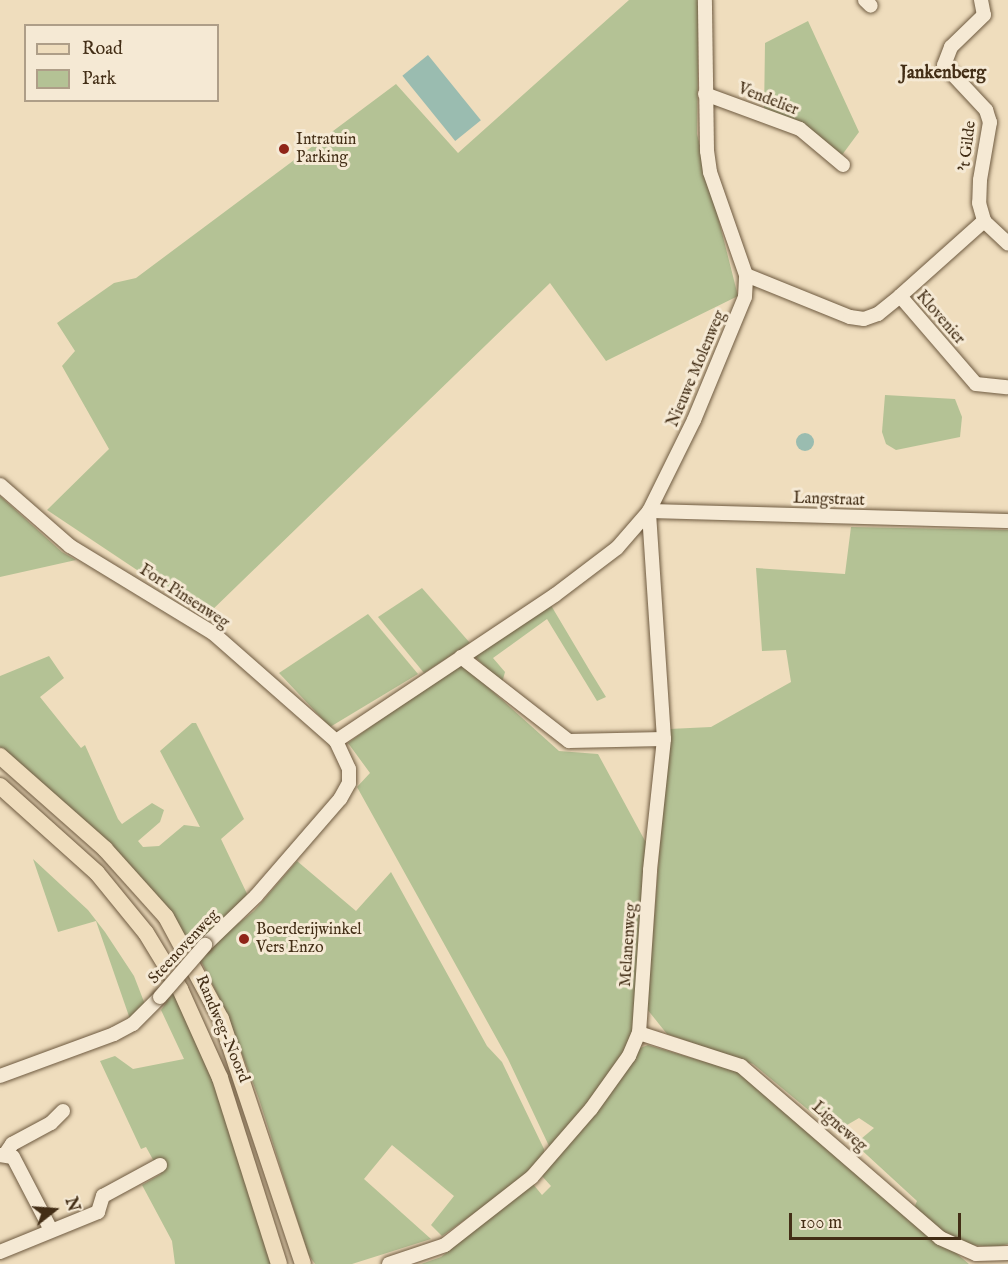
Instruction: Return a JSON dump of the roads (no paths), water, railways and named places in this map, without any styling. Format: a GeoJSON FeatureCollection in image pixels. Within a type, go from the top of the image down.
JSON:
{"type":"FeatureCollection","features":[{"type":"Feature","properties":{"kind":"main road","name":"Randweg-Noord"},"geometry":{"type":"LineString","coordinates":[[0,756],[105,849],[166,917],[221,1019],[303,1264]]}},
{"type":"Feature","properties":{"kind":"main road","name":"Randweg-Noord"},"geometry":{"type":"LineString","coordinates":[[0,786],[97,873],[146,933],[176,982],[220,1078],[279,1264]]}},
{"type":"Feature","properties":{"kind":"street","name":"Nieuwe Molenweg"},"geometry":{"type":"LineString","coordinates":[[336,741],[588,572],[649,511],[722,360],[745,297],[746,275],[710,172],[705,94],[705,0]]}},
{"type":"Feature","properties":{"kind":"street","name":"'t Gilde"},"geometry":{"type":"LineString","coordinates":[[981,0],[984,15],[951,46],[944,65],[986,110],[990,122],[980,180],[979,203],[984,221]]}},
{"type":"Feature","properties":{"kind":"street","name":"Vendelier"},"geometry":{"type":"LineString","coordinates":[[705,94],[800,129],[843,165]]}},
{"type":"Feature","properties":{"kind":"street"},"geometry":{"type":"LineString","coordinates":[[900,296],[984,221],[1008,243]]}},
{"type":"Feature","properties":{"kind":"street","name":"Klovenier"},"geometry":{"type":"LineString","coordinates":[[746,275],[864,319],[878,314],[900,296],[976,384],[1007,387]]}},
{"type":"Feature","properties":{"kind":"street","name":"Fort Pinsenweg"},"geometry":{"type":"LineString","coordinates":[[0,485],[70,546],[213,633],[336,741],[349,769],[349,783]]}},
{"type":"Feature","properties":{"kind":"street","name":"Langstraat"},"geometry":{"type":"LineString","coordinates":[[649,511],[1008,521]]}},
{"type":"Feature","properties":{"kind":"street","name":"Melanenweg"},"geometry":{"type":"LineString","coordinates":[[389,1264],[445,1245],[532,1177],[591,1109],[629,1056],[639,1033],[664,739],[649,511]]}},
{"type":"Feature","properties":{"kind":"street"},"geometry":{"type":"LineString","coordinates":[[461,657],[569,741],[664,739]]}},
{"type":"Feature","properties":{"kind":"street","name":"Steenovenweg"},"geometry":{"type":"LineString","coordinates":[[0,1076],[114,1034],[133,1024],[205,945],[256,896],[340,799],[349,783]]}},
{"type":"Feature","properties":{"kind":"street","name":"Ligneweg"},"geometry":{"type":"LineString","coordinates":[[639,1033],[741,1066],[940,1238],[976,1254],[1008,1253]]}},
{"type":"Feature","properties":{"kind":"street"},"geometry":{"type":"LineString","coordinates":[[51,1230],[13,1157],[3,1154],[12,1144],[56,1119],[63,1111]]}},
{"type":"Feature","properties":{"kind":"street"},"geometry":{"type":"LineString","coordinates":[[0,1252],[51,1230],[71,1226],[98,1212],[103,1196],[160,1165]]}},
{"type":"Feature","properties":{"kind":"water"},"geometry":{"type":"Polygon","coordinates":[[[428,55],[481,120],[455,141],[402,76],[428,55]]]}},
{"type":"Feature","properties":{"kind":"water"},"geometry":{"type":"Polygon","coordinates":[[[801,433],[809,433],[814,438],[812,449],[801,451],[796,446],[796,438],[801,433]]]}},
{"type":"Feature","properties":{"kind":"place","name":"Intratuin Parking"},"geometry":{"type":"Point","coordinates":[284,149]}},
{"type":"Feature","properties":{"kind":"place","name":"Boerderijwinkel Vers Enzo"},"geometry":{"type":"Point","coordinates":[244,939]}},
{"type":"Feature","properties":{"kind":"district","name":"Jankenberg"},"geometry":{"type":"Point","coordinates":[943,74]}}]}
